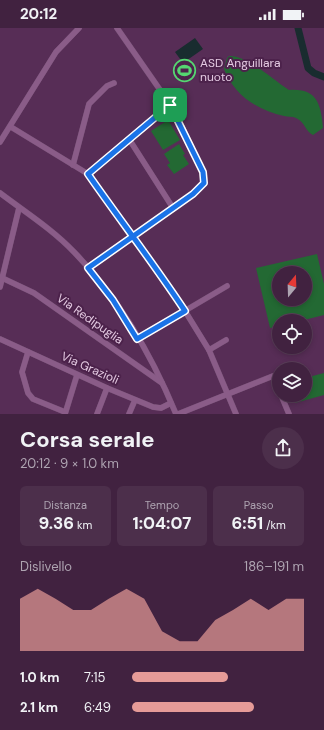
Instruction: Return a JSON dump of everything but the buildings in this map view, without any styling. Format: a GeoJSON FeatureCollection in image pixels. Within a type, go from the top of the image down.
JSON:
{"type":"FeatureCollection","features":[{"type":"Feature","properties":{"kind":"street"},"geometry":{"type":"LineString","coordinates":[[0,142],[56,52],[79,28]]}},
{"type":"Feature","properties":{"kind":"street"},"geometry":{"type":"LineString","coordinates":[[88,268],[201,187],[205,177],[170,105],[117,28]]}},
{"type":"Feature","properties":{"kind":"street"},"geometry":{"type":"LineString","coordinates":[[73,165],[89,104],[107,86],[114,83]]}},
{"type":"Feature","properties":{"kind":"street"},"geometry":{"type":"LineString","coordinates":[[88,174],[170,105]]}},
{"type":"Feature","properties":{"kind":"street"},"geometry":{"type":"LineString","coordinates":[[10,127],[88,174],[185,311],[209,350],[229,394],[236,414]]}},
{"type":"Feature","properties":{"kind":"street"},"geometry":{"type":"LineString","coordinates":[[129,139],[173,208]]}},
{"type":"Feature","properties":{"kind":"street"},"geometry":{"type":"LineString","coordinates":[[0,193],[58,238],[88,268],[113,300],[137,339],[164,385],[177,414],[272,376]]}},
{"type":"Feature","properties":{"kind":"street"},"geometry":{"type":"LineString","coordinates":[[0,287],[1,278],[20,208]]}},
{"type":"Feature","properties":{"kind":"street","name":"Via Redipuglia"},"geometry":{"type":"LineString","coordinates":[[1,278],[34,293],[164,385]]}},
{"type":"Feature","properties":{"kind":"street"},"geometry":{"type":"LineString","coordinates":[[137,339],[227,286]]}},
{"type":"Feature","properties":{"kind":"street","name":"Via Grazioli"},"geometry":{"type":"LineString","coordinates":[[0,339],[135,400],[153,407],[161,408]]}},
{"type":"Feature","properties":{"kind":"street"},"geometry":{"type":"LineString","coordinates":[[209,350],[226,340]]}},
{"type":"Feature","properties":{"kind":"street"},"geometry":{"type":"LineString","coordinates":[[28,352],[22,372],[28,393],[33,399],[65,413],[77,375]]}},
{"type":"Feature","properties":{"kind":"street"},"geometry":{"type":"LineString","coordinates":[[97,414],[108,388]]}},
{"type":"Feature","properties":{"kind":"street"},"geometry":{"type":"LineString","coordinates":[[161,408],[169,396]]}},
{"type":"Feature","properties":{"kind":"street"},"geometry":{"type":"LineString","coordinates":[[129,414],[135,400]]}},
{"type":"Feature","properties":{"kind":"street"},"geometry":{"type":"LineString","coordinates":[[284,402],[289,414]]}},
{"type":"Feature","properties":{"kind":"street"},"geometry":{"type":"LineString","coordinates":[[161,408],[171,403]]}},
{"type":"Feature","properties":{"kind":"green space"},"geometry":{"type":"Polygon","coordinates":[[[229,56],[244,59],[289,90],[298,90],[312,95],[319,105],[323,128],[313,135],[296,118],[265,110],[240,94],[228,78],[224,69],[229,56]]]}},
{"type":"Feature","properties":{"kind":"green space"},"geometry":{"type":"Polygon","coordinates":[[[168,120],[180,140],[163,150],[151,131],[168,120]]]}},
{"type":"Feature","properties":{"kind":"green space"},"geometry":{"type":"Polygon","coordinates":[[[179,144],[185,154],[183,155],[189,164],[174,174],[167,165],[170,163],[164,154],[179,144]]]}},
{"type":"Feature","properties":{"kind":"green space"},"geometry":{"type":"Polygon","coordinates":[[[317,254],[324,284],[324,315],[312,318],[312,314],[272,314],[272,328],[270,328],[256,268],[317,254]]]}},
{"type":"Feature","properties":{"kind":"green space"},"geometry":{"type":"Polygon","coordinates":[[[324,373],[324,395],[312,398],[312,376],[324,373]]]}},
{"type":"Feature","properties":{"kind":"shaded area"},"geometry":{"type":"Polygon","coordinates":[[[195,38],[203,49],[183,63],[175,52],[195,38]]]}},
{"type":"Feature","properties":{"kind":"waterway"},"geometry":{"type":"LineString","coordinates":[[298,28],[308,68],[314,73],[324,77]]}},
{"type":"Feature","properties":{"kind":"place","name":"ASD Anguillara nuoto"},"geometry":{"type":"Point","coordinates":[185,70]}},
{"type":"Feature","properties":{"kind":"route"},"geometry":{"type":"LineString","coordinates":[[170,105],[88,174],[132,237],[157,270],[185,311],[137,339],[113,300],[88,268],[132,237],[193,194],[204,183],[205,177],[203,172],[174,110],[170,105]]}}]}
